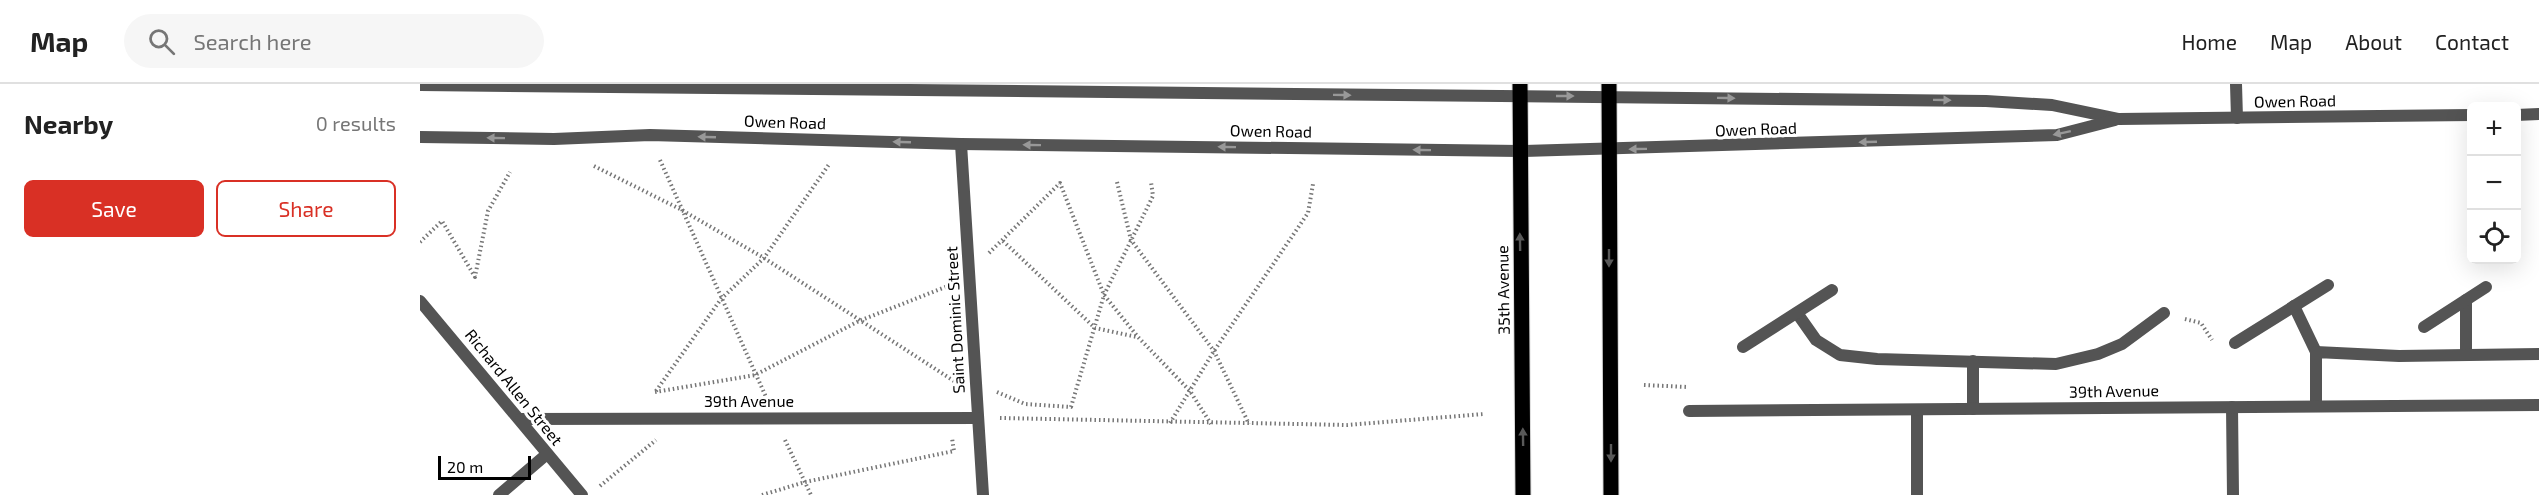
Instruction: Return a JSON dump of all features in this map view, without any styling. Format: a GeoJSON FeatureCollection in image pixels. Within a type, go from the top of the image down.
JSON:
{"type":"FeatureCollection","features":[{"type":"Feature","properties":{"kind":"main road","name":"35th Avenue"},"geometry":{"type":"LineString","coordinates":[[1520,90],[1523,495]]}},
{"type":"Feature","properties":{"kind":"main road"},"geometry":{"type":"LineString","coordinates":[[1609,90],[1611,495]]}},
{"type":"Feature","properties":{"kind":"street"},"geometry":{"type":"LineString","coordinates":[[2236,84],[2237,118]]}},
{"type":"Feature","properties":{"kind":"street","name":"Owen Road"},"geometry":{"type":"LineString","coordinates":[[420,85],[1609,90],[1986,100],[2052,105],[2119,119],[2467,115]]}},
{"type":"Feature","properties":{"kind":"street"},"geometry":{"type":"LineString","coordinates":[[2521,115],[2539,114]]}},
{"type":"Feature","properties":{"kind":"street","name":"Owen Road"},"geometry":{"type":"LineString","coordinates":[[420,137],[554,139],[650,135],[961,144],[1520,151],[2057,135],[2119,119]]}},
{"type":"Feature","properties":{"kind":"street","name":"Saint Dominic Street"},"geometry":{"type":"LineString","coordinates":[[961,144],[983,495]]}},
{"type":"Feature","properties":{"kind":"street"},"geometry":{"type":"LineString","coordinates":[[2235,343],[2328,285]]}},
{"type":"Feature","properties":{"kind":"street"},"geometry":{"type":"LineString","coordinates":[[2424,327],[2486,287]]}},
{"type":"Feature","properties":{"kind":"street"},"geometry":{"type":"LineString","coordinates":[[1743,347],[1832,290]]}},
{"type":"Feature","properties":{"kind":"street"},"geometry":{"type":"LineString","coordinates":[[2466,300],[2466,355]]}},
{"type":"Feature","properties":{"kind":"street","name":"Richard Allen Street"},"geometry":{"type":"LineString","coordinates":[[420,301],[521,419],[582,495]]}},
{"type":"Feature","properties":{"kind":"street"},"geometry":{"type":"LineString","coordinates":[[2294,306],[2316,352],[2316,406]]}},
{"type":"Feature","properties":{"kind":"street"},"geometry":{"type":"LineString","coordinates":[[1797,313],[1816,340],[1840,355],[1877,359],[2056,364],[2098,354],[2122,344],[2164,314]]}},
{"type":"Feature","properties":{"kind":"street"},"geometry":{"type":"LineString","coordinates":[[2316,352],[2390,356],[2539,354]]}},
{"type":"Feature","properties":{"kind":"street"},"geometry":{"type":"LineString","coordinates":[[1973,361],[1973,409]]}},
{"type":"Feature","properties":{"kind":"street","name":"39th Avenue"},"geometry":{"type":"LineString","coordinates":[[1689,411],[2539,405]]}},
{"type":"Feature","properties":{"kind":"street"},"geometry":{"type":"LineString","coordinates":[[2232,407],[2233,495]]}},
{"type":"Feature","properties":{"kind":"street"},"geometry":{"type":"LineString","coordinates":[[1917,410],[1917,495]]}},
{"type":"Feature","properties":{"kind":"street","name":"39th Avenue"},"geometry":{"type":"LineString","coordinates":[[521,419],[977,418]]}},
{"type":"Feature","properties":{"kind":"street"},"geometry":{"type":"LineString","coordinates":[[499,495],[547,454]]}},
{"type":"Feature","properties":{"kind":"path"},"geometry":{"type":"LineString","coordinates":[[660,160],[680,209],[811,495]]}},
{"type":"Feature","properties":{"kind":"path"},"geometry":{"type":"LineString","coordinates":[[598,488],[656,441],[652,418],[655,392],[721,299],[764,258],[830,163]]}},
{"type":"Feature","properties":{"kind":"path"},"geometry":{"type":"LineString","coordinates":[[594,166],[680,209],[764,258],[956,383]]}},
{"type":"Feature","properties":{"kind":"path"},"geometry":{"type":"LineString","coordinates":[[420,242],[442,221],[475,277],[488,211],[510,172]]}},
{"type":"Feature","properties":{"kind":"path"},"geometry":{"type":"LineString","coordinates":[[1118,182],[1131,240],[1214,351],[1249,424]]}},
{"type":"Feature","properties":{"kind":"path"},"geometry":{"type":"LineString","coordinates":[[1169,424],[1214,351],[1308,213],[1313,184]]}},
{"type":"Feature","properties":{"kind":"path"},"geometry":{"type":"LineString","coordinates":[[1003,241],[1095,328],[1138,337]]}},
{"type":"Feature","properties":{"kind":"path"},"geometry":{"type":"LineString","coordinates":[[2164,314],[2201,323],[2219,350],[2235,343]]}},
{"type":"Feature","properties":{"kind":"path"},"geometry":{"type":"LineString","coordinates":[[1644,385],[1690,387],[1689,411]]}},
{"type":"Feature","properties":{"kind":"path"},"geometry":{"type":"LineString","coordinates":[[977,418],[1169,424],[1347,425],[1484,414]]}}]}
